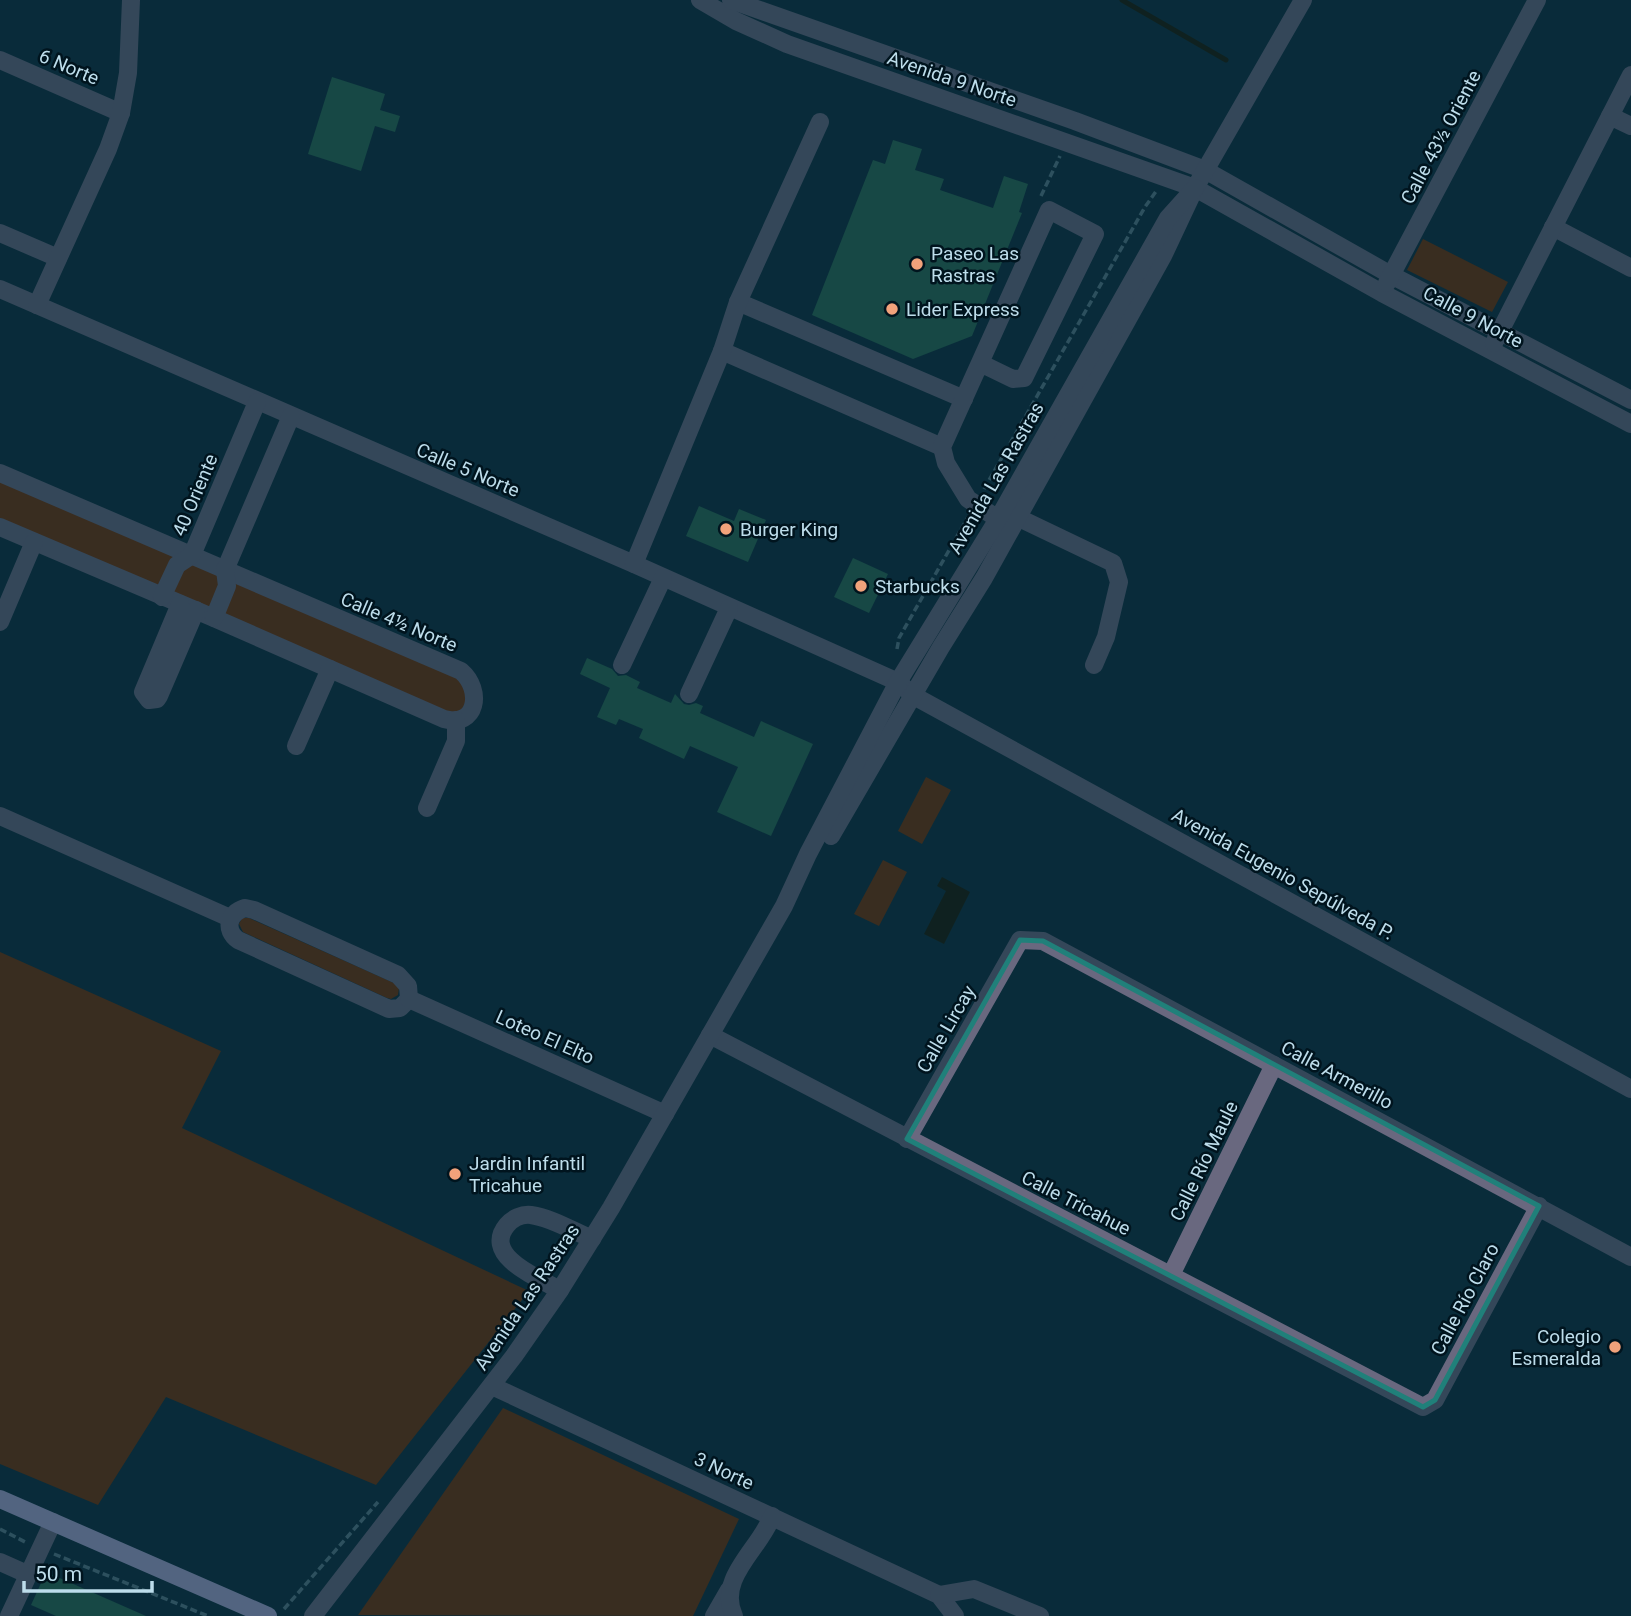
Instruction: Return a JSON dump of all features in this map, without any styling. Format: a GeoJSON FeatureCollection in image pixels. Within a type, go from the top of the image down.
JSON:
{"type":"FeatureCollection","features":[{"type":"Feature","properties":{"kind":"main road"},"geometry":{"type":"LineString","coordinates":[[0,1499],[268,1616]]}},
{"type":"Feature","properties":{"kind":"street"},"geometry":{"type":"LineString","coordinates":[[37,305],[108,149],[121,113],[128,73],[131,0]]}},
{"type":"Feature","properties":{"kind":"street","name":"Avenida 9 Norte"},"geometry":{"type":"LineString","coordinates":[[700,0],[750,29],[836,62],[1195,188]]}},
{"type":"Feature","properties":{"kind":"street","name":"Avenida 9 Norte"},"geometry":{"type":"LineString","coordinates":[[731,0],[1076,121],[1205,170]]}},
{"type":"Feature","properties":{"kind":"street","name":"Avenida Las Rastras"},"geometry":{"type":"LineString","coordinates":[[784,906],[817,859],[1018,518],[1163,256],[1195,188],[1303,0]]}},
{"type":"Feature","properties":{"kind":"street","name":"Calle 43½ Oriente"},"geometry":{"type":"LineString","coordinates":[[1382,293],[1537,0]]}},
{"type":"Feature","properties":{"kind":"street"},"geometry":{"type":"LineString","coordinates":[[836,62],[842,41]]}},
{"type":"Feature","properties":{"kind":"street","name":"6 Norte"},"geometry":{"type":"LineString","coordinates":[[0,60],[121,113]]}},
{"type":"Feature","properties":{"kind":"street"},"geometry":{"type":"LineString","coordinates":[[1490,350],[1631,75]]}},
{"type":"Feature","properties":{"kind":"street"},"geometry":{"type":"LineString","coordinates":[[950,101],[956,80]]}},
{"type":"Feature","properties":{"kind":"street"},"geometry":{"type":"LineString","coordinates":[[1610,116],[1631,126]]}},
{"type":"Feature","properties":{"kind":"street"},"geometry":{"type":"LineString","coordinates":[[1067,141],[1076,121]]}},
{"type":"Feature","properties":{"kind":"street"},"geometry":{"type":"LineString","coordinates":[[634,564],[722,351],[738,302],[820,122]]}},
{"type":"Feature","properties":{"kind":"street","name":"Calle 9 Norte"},"geometry":{"type":"LineString","coordinates":[[1205,170],[1391,275],[1631,400]]}},
{"type":"Feature","properties":{"kind":"street","name":"Avenida Las Rastras"},"geometry":{"type":"LineString","coordinates":[[313,1616],[492,1386],[560,1290],[592,1239],[784,906],[898,682],[998,519],[1168,218],[1195,188]]}},
{"type":"Feature","properties":{"kind":"street","name":"Calle 9 Norte"},"geometry":{"type":"LineString","coordinates":[[1195,188],[1382,293],[1631,424]]}},
{"type":"Feature","properties":{"kind":"street"},"geometry":{"type":"LineString","coordinates":[[980,363],[1013,379],[1024,378],[1095,234],[1049,210],[942,447],[946,463],[968,499],[998,519]]}},
{"type":"Feature","properties":{"kind":"street"},"geometry":{"type":"LineString","coordinates":[[1296,244],[1306,227]]}},
{"type":"Feature","properties":{"kind":"street"},"geometry":{"type":"LineString","coordinates":[[1553,227],[1631,268]]}},
{"type":"Feature","properties":{"kind":"street"},"geometry":{"type":"LineString","coordinates":[[0,233],[58,258]]}},
{"type":"Feature","properties":{"kind":"street","name":"Calle 5 Norte"},"geometry":{"type":"LineString","coordinates":[[0,289],[634,564],[898,682],[914,696]]}},
{"type":"Feature","properties":{"kind":"street"},"geometry":{"type":"LineString","coordinates":[[738,302],[964,399]]}},
{"type":"Feature","properties":{"kind":"street"},"geometry":{"type":"LineString","coordinates":[[722,351],[942,447]]}},
{"type":"Feature","properties":{"kind":"street"},"geometry":{"type":"LineString","coordinates":[[1573,394],[1583,377]]}},
{"type":"Feature","properties":{"kind":"street","name":"40 Oriente"},"geometry":{"type":"LineString","coordinates":[[162,597],[177,565],[192,555],[257,402]]}},
{"type":"Feature","properties":{"kind":"street"},"geometry":{"type":"LineString","coordinates":[[214,618],[227,586],[225,570],[291,416]]}},
{"type":"Feature","properties":{"kind":"street","name":"Calle 4½ Norte"},"geometry":{"type":"LineString","coordinates":[[0,473],[461,671],[472,684],[475,700],[469,713],[456,720]]}},
{"type":"Feature","properties":{"kind":"street"},"geometry":{"type":"LineString","coordinates":[[1018,518],[1113,563],[1119,582],[1106,637],[1094,665]]}},
{"type":"Feature","properties":{"kind":"street"},"geometry":{"type":"LineString","coordinates":[[0,527],[444,719],[456,720],[456,741],[427,808]]}},
{"type":"Feature","properties":{"kind":"street"},"geometry":{"type":"LineString","coordinates":[[0,622],[34,542]]}},
{"type":"Feature","properties":{"kind":"street"},"geometry":{"type":"LineString","coordinates":[[622,665],[663,578]]}},
{"type":"Feature","properties":{"kind":"street"},"geometry":{"type":"LineString","coordinates":[[689,694],[729,608]]}},
{"type":"Feature","properties":{"kind":"street"},"geometry":{"type":"LineString","coordinates":[[296,746],[330,669]]}},
{"type":"Feature","properties":{"kind":"street","name":"Avenida Eugenio Sepúlveda P."},"geometry":{"type":"LineString","coordinates":[[914,696],[1631,1089]]}},
{"type":"Feature","properties":{"kind":"street"},"geometry":{"type":"LineString","coordinates":[[0,816],[230,918]]}},
{"type":"Feature","properties":{"kind":"street"},"geometry":{"type":"LineString","coordinates":[[245,908],[398,975],[408,986],[409,999],[394,1009],[372,1001],[238,940],[229,930],[230,918],[236,911],[245,908]]}},
{"type":"Feature","properties":{"kind":"street","name":"Calle Armerillo"},"geometry":{"type":"LineString","coordinates":[[1020,940],[1043,941],[1631,1257]]}},
{"type":"Feature","properties":{"kind":"street","name":"Calle Lircay"},"geometry":{"type":"LineString","coordinates":[[907,1139],[1020,940]]}},
{"type":"Feature","properties":{"kind":"street","name":"Loteo El Elto"},"geometry":{"type":"LineString","coordinates":[[409,999],[665,1114]]}},
{"type":"Feature","properties":{"kind":"street","name":"Calle Tricahue"},"geometry":{"type":"LineString","coordinates":[[710,1035],[1423,1407]]}},
{"type":"Feature","properties":{"kind":"street","name":"Calle Río Maule"},"geometry":{"type":"LineString","coordinates":[[1171,1275],[1274,1065]]}},
{"type":"Feature","properties":{"kind":"street","name":"Calle Río Claro"},"geometry":{"type":"LineString","coordinates":[[1423,1407],[1435,1400],[1539,1206]]}},
{"type":"Feature","properties":{"kind":"street"},"geometry":{"type":"LineString","coordinates":[[560,1290],[511,1262],[502,1248],[501,1236],[505,1226],[514,1218],[527,1214],[592,1239]]}},
{"type":"Feature","properties":{"kind":"street","name":"3 Norte"},"geometry":{"type":"LineString","coordinates":[[492,1386],[939,1595],[955,1616]]}},
{"type":"Feature","properties":{"kind":"street"},"geometry":{"type":"LineString","coordinates":[[714,1616],[743,1561],[767,1530],[772,1516]]}},
{"type":"Feature","properties":{"kind":"street"},"geometry":{"type":"LineString","coordinates":[[9,1616],[53,1522]]}},
{"type":"Feature","properties":{"kind":"street"},"geometry":{"type":"LineString","coordinates":[[0,1562],[27,1574]]}},
{"type":"Feature","properties":{"kind":"street"},"geometry":{"type":"LineString","coordinates":[[730,1587],[730,1608],[734,1616]]}},
{"type":"Feature","properties":{"kind":"street"},"geometry":{"type":"LineString","coordinates":[[939,1595],[974,1588],[1040,1616]]}},
{"type":"Feature","properties":{"kind":"path"},"geometry":{"type":"LineString","coordinates":[[1049,210],[1041,197],[1067,141]]}},
{"type":"Feature","properties":{"kind":"path"},"geometry":{"type":"LineString","coordinates":[[897,650],[900,638],[1144,207],[1162,184],[1171,178]]}},
{"type":"Feature","properties":{"kind":"path"},"geometry":{"type":"LineString","coordinates":[[278,1616],[382,1499]]}},
{"type":"Feature","properties":{"kind":"path"},"geometry":{"type":"LineString","coordinates":[[0,1529],[18,1540],[208,1616]]}},
{"type":"Feature","properties":{"kind":"highlighted area"},"geometry":{"type":"Polygon","coordinates":[[[1020,940],[1043,941],[1539,1206],[1435,1400],[1423,1407],[907,1139],[1020,940]]]}},
{"type":"Feature","properties":{"kind":"shaded area"},"geometry":{"type":"Polygon","coordinates":[[[1423,239],[1508,282],[1492,312],[1407,270],[1423,239]]]}},
{"type":"Feature","properties":{"kind":"shaded area"},"geometry":{"type":"Polygon","coordinates":[[[0,480],[450,674],[463,683],[466,697],[464,705],[453,714],[191,604],[0,518],[0,480]]]}},
{"type":"Feature","properties":{"kind":"shaded area"},"geometry":{"type":"Polygon","coordinates":[[[926,777],[951,790],[922,844],[898,831],[926,777]]]}},
{"type":"Feature","properties":{"kind":"shaded area"},"geometry":{"type":"Polygon","coordinates":[[[883,860],[907,872],[879,926],[854,914],[883,860]]]}},
{"type":"Feature","properties":{"kind":"shaded area"},"geometry":{"type":"Polygon","coordinates":[[[942,877],[970,892],[944,944],[924,934],[946,891],[937,886],[942,877]]]}},
{"type":"Feature","properties":{"kind":"shaded area"},"geometry":{"type":"Polygon","coordinates":[[[242,918],[249,918],[394,983],[399,988],[398,995],[387,998],[243,932],[239,924],[242,918]]]}},
{"type":"Feature","properties":{"kind":"shaded area"},"geometry":{"type":"Polygon","coordinates":[[[0,952],[221,1051],[182,1128],[529,1291],[376,1485],[166,1397],[98,1505],[0,1464],[0,952]]]}},
{"type":"Feature","properties":{"kind":"shaded area"},"geometry":{"type":"Polygon","coordinates":[[[503,1408],[739,1519],[693,1616],[358,1615],[503,1408]]]}},
{"type":"Feature","properties":{"kind":"building"},"geometry":{"type":"Polygon","coordinates":[[[332,77],[385,94],[380,110],[400,116],[395,132],[375,126],[361,171],[308,154],[332,77]]]}},
{"type":"Feature","properties":{"kind":"building","name":"Paseo Las Rastras"},"geometry":{"type":"Polygon","coordinates":[[[893,140],[922,149],[915,170],[944,179],[940,190],[993,208],[1004,176],[1028,184],[1019,212],[1022,213],[972,336],[913,359],[812,315],[873,160],[885,164],[893,140]]]}},
{"type":"Feature","properties":{"kind":"building","name":"Burger King"},"geometry":{"type":"Polygon","coordinates":[[[699,506],[734,521],[739,509],[766,520],[748,562],[686,536],[699,506]]]}},
{"type":"Feature","properties":{"kind":"building","name":"Starbucks"},"geometry":{"type":"Polygon","coordinates":[[[853,558],[888,574],[869,613],[834,597],[853,558]]]}},
{"type":"Feature","properties":{"kind":"building"},"geometry":{"type":"Polygon","coordinates":[[[587,658],[612,669],[618,676],[626,675],[640,682],[637,688],[671,703],[675,694],[684,704],[696,703],[703,706],[700,713],[754,737],[761,721],[813,744],[771,836],[717,812],[738,767],[690,746],[684,759],[639,738],[643,729],[619,719],[616,725],[597,717],[610,688],[580,674],[587,658]]]}},
{"type":"Feature","properties":{"kind":"building"},"geometry":{"type":"Polygon","coordinates":[[[46,1572],[146,1616],[56,1616],[31,1605],[46,1572]]]}},
{"type":"Feature","properties":{"kind":"waterway"},"geometry":{"type":"LineString","coordinates":[[1122,0],[1226,60]]}},
{"type":"Feature","properties":{"kind":"place","name":"Paseo Las Rastras"},"geometry":{"type":"Point","coordinates":[917,264]}},
{"type":"Feature","properties":{"kind":"place","name":"Lider Express"},"geometry":{"type":"Point","coordinates":[892,309]}},
{"type":"Feature","properties":{"kind":"place","name":"Burger King"},"geometry":{"type":"Point","coordinates":[726,529]}},
{"type":"Feature","properties":{"kind":"place","name":"Starbucks"},"geometry":{"type":"Point","coordinates":[861,586]}},
{"type":"Feature","properties":{"kind":"place","name":"Jardin Infantil Tricahue"},"geometry":{"type":"Point","coordinates":[455,1174]}},
{"type":"Feature","properties":{"kind":"place","name":"Colegio Esmeralda"},"geometry":{"type":"Point","coordinates":[1615,1347]}}]}
